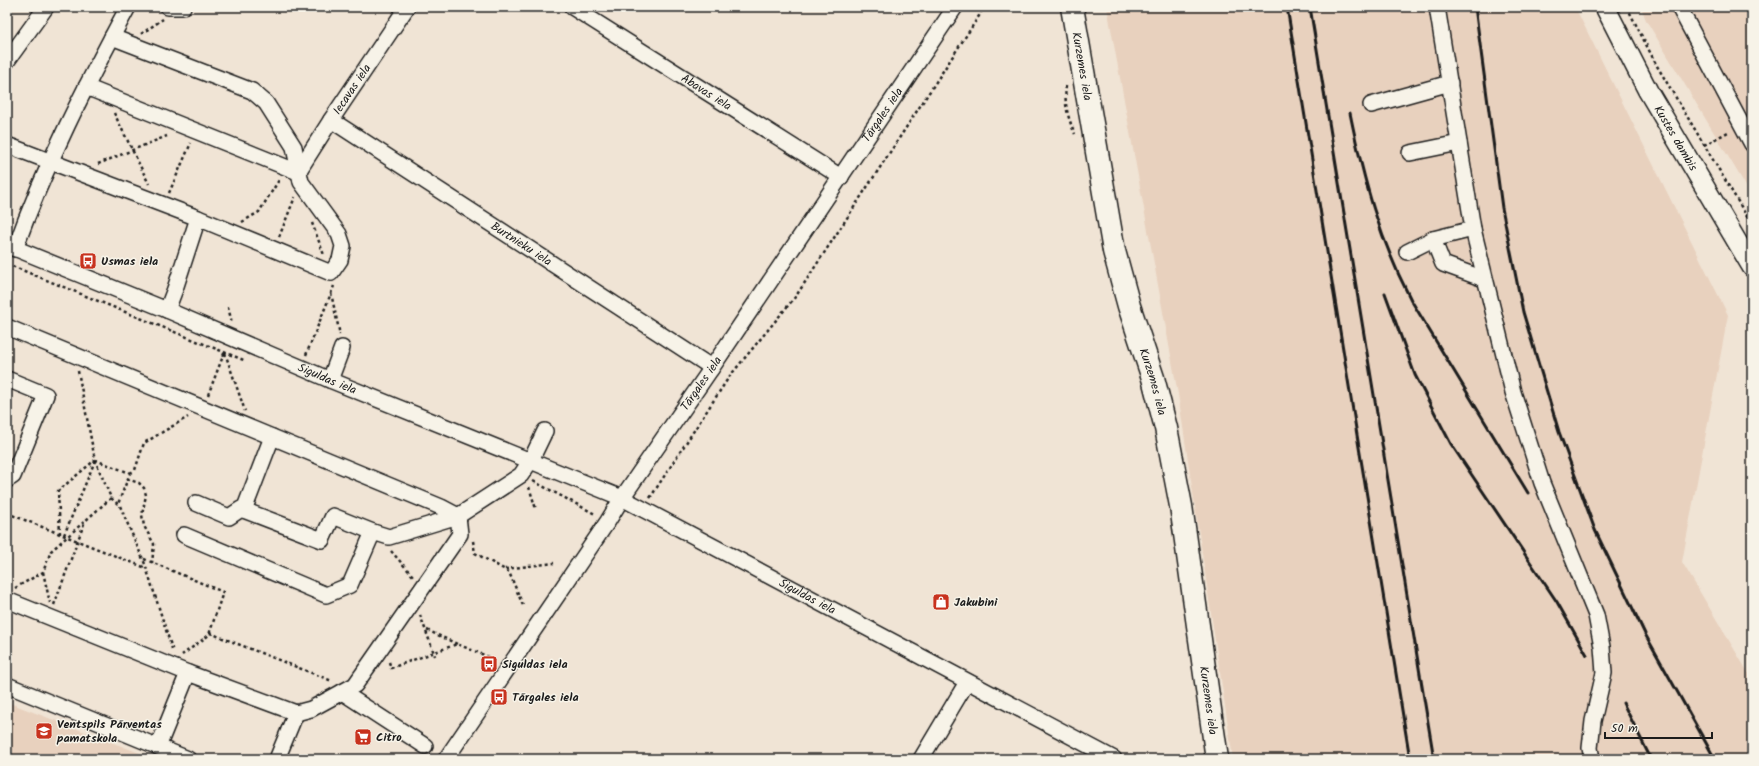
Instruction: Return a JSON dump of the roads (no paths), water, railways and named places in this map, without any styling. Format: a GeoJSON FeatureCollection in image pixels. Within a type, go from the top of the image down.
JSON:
{"type":"FeatureCollection","features":[{"type":"Feature","properties":{"kind":"highway","name":"Kurzemes iela"},"geometry":{"type":"LineString","coordinates":[[1072,7],[1114,251],[1129,306],[1153,378],[1166,428],[1180,498],[1217,759]]}},
{"type":"Feature","properties":{"kind":"main road","name":"Kustes dambis"},"geometry":{"type":"LineString","coordinates":[[1605,7],[1648,92],[1752,267]]}},
{"type":"Feature","properties":{"kind":"street"},"geometry":{"type":"LineString","coordinates":[[7,61],[46,7]]}},
{"type":"Feature","properties":{"kind":"street"},"geometry":{"type":"LineString","coordinates":[[11,247],[86,88],[128,7]]}},
{"type":"Feature","properties":{"kind":"street","name":"Iecavas iela"},"geometry":{"type":"LineString","coordinates":[[295,174],[407,7]]}},
{"type":"Feature","properties":{"kind":"street","name":"Abavas iela"},"geometry":{"type":"LineString","coordinates":[[572,7],[841,177]]}},
{"type":"Feature","properties":{"kind":"street","name":"Tārgales iela"},"geometry":{"type":"LineString","coordinates":[[446,759],[604,528],[622,498],[711,369],[955,7]]}},
{"type":"Feature","properties":{"kind":"street"},"geometry":{"type":"LineString","coordinates":[[1437,7],[1473,229],[1484,279],[1513,392],[1542,483],[1596,615],[1602,647],[1604,673],[1592,721],[1590,748],[1592,759]]}},
{"type":"Feature","properties":{"kind":"street"},"geometry":{"type":"LineString","coordinates":[[1679,7],[1752,144]]}},
{"type":"Feature","properties":{"kind":"street"},"geometry":{"type":"LineString","coordinates":[[112,37],[252,91],[266,103],[294,147],[295,174]]}},
{"type":"Feature","properties":{"kind":"street"},"geometry":{"type":"LineString","coordinates":[[1371,105],[1450,84]]}},
{"type":"Feature","properties":{"kind":"street"},"geometry":{"type":"LineString","coordinates":[[7,145],[161,203],[331,273],[340,260],[343,246],[339,234],[295,174],[192,130],[86,88]]}},
{"type":"Feature","properties":{"kind":"street","name":"Burtnieku iela"},"geometry":{"type":"LineString","coordinates":[[331,120],[698,359],[711,369]]}},
{"type":"Feature","properties":{"kind":"street"},"geometry":{"type":"LineString","coordinates":[[1410,153],[1459,143]]}},
{"type":"Feature","properties":{"kind":"street"},"geometry":{"type":"LineString","coordinates":[[167,310],[198,218]]}},
{"type":"Feature","properties":{"kind":"street"},"geometry":{"type":"LineString","coordinates":[[1407,252],[1433,239],[1473,229]]}},
{"type":"Feature","properties":{"kind":"street"},"geometry":{"type":"LineString","coordinates":[[1433,239],[1443,264],[1484,279]]}},
{"type":"Feature","properties":{"kind":"street","name":"Siguldas iela"},"geometry":{"type":"LineString","coordinates":[[11,247],[167,310],[330,380],[622,498],[1114,759]]}},
{"type":"Feature","properties":{"kind":"street"},"geometry":{"type":"LineString","coordinates":[[7,327],[441,507],[458,516]]}},
{"type":"Feature","properties":{"kind":"street"},"geometry":{"type":"LineString","coordinates":[[330,380],[342,348]]}},
{"type":"Feature","properties":{"kind":"street"},"geometry":{"type":"LineString","coordinates":[[7,379],[46,395],[13,476],[7,480]]}},
{"type":"Feature","properties":{"kind":"street"},"geometry":{"type":"LineString","coordinates":[[196,503],[229,517],[241,508],[322,540],[333,516],[388,537],[458,516],[521,475],[531,460],[545,431]]}},
{"type":"Feature","properties":{"kind":"street"},"geometry":{"type":"LineString","coordinates":[[244,510],[272,437]]}},
{"type":"Feature","properties":{"kind":"street"},"geometry":{"type":"LineString","coordinates":[[10,595],[181,667],[296,713],[311,709],[355,685],[460,534],[458,516]]}},
{"type":"Feature","properties":{"kind":"street"},"geometry":{"type":"LineString","coordinates":[[184,535],[326,595],[350,585],[377,533]]}},
{"type":"Feature","properties":{"kind":"street"},"geometry":{"type":"LineString","coordinates":[[158,747],[181,667]]}},
{"type":"Feature","properties":{"kind":"street"},"geometry":{"type":"LineString","coordinates":[[921,759],[967,682]]}},
{"type":"Feature","properties":{"kind":"street"},"geometry":{"type":"LineString","coordinates":[[7,685],[188,759]]}},
{"type":"Feature","properties":{"kind":"street"},"geometry":{"type":"LineString","coordinates":[[346,690],[425,746]]}},
{"type":"Feature","properties":{"kind":"street"},"geometry":{"type":"LineString","coordinates":[[277,759],[296,713]]}},
{"type":"Feature","properties":{"kind":"railway"},"geometry":{"type":"LineString","coordinates":[[1287,7],[1410,759]]}},
{"type":"Feature","properties":{"kind":"railway"},"geometry":{"type":"LineString","coordinates":[[1310,7],[1434,759]]}},
{"type":"Feature","properties":{"kind":"railway"},"geometry":{"type":"LineString","coordinates":[[1475,7],[1502,208],[1523,312],[1559,432],[1595,530],[1645,634],[1715,759]]}},
{"type":"Feature","properties":{"kind":"railway"},"geometry":{"type":"LineString","coordinates":[[1350,113],[1361,163],[1381,232],[1400,277],[1411,300],[1528,493]]}},
{"type":"Feature","properties":{"kind":"railway"},"geometry":{"type":"LineString","coordinates":[[1385,293],[1415,375],[1451,444],[1557,602],[1587,655]]}},
{"type":"Feature","properties":{"kind":"railway"},"geometry":{"type":"LineString","coordinates":[[1623,703],[1651,759]]}},
{"type":"Feature","properties":{"kind":"place","name":"Usmas iela"},"geometry":{"type":"Point","coordinates":[88,261]}},
{"type":"Feature","properties":{"kind":"place","name":"Jakubini"},"geometry":{"type":"Point","coordinates":[941,602]}},
{"type":"Feature","properties":{"kind":"place","name":"Siguldas iela"},"geometry":{"type":"Point","coordinates":[489,664]}},
{"type":"Feature","properties":{"kind":"place","name":"Tārgales iela"},"geometry":{"type":"Point","coordinates":[499,697]}},
{"type":"Feature","properties":{"kind":"place","name":"Ventspils Pārventas pamatskola"},"geometry":{"type":"Point","coordinates":[44,731]}},
{"type":"Feature","properties":{"kind":"place","name":"Citro"},"geometry":{"type":"Point","coordinates":[363,737]}}]}
